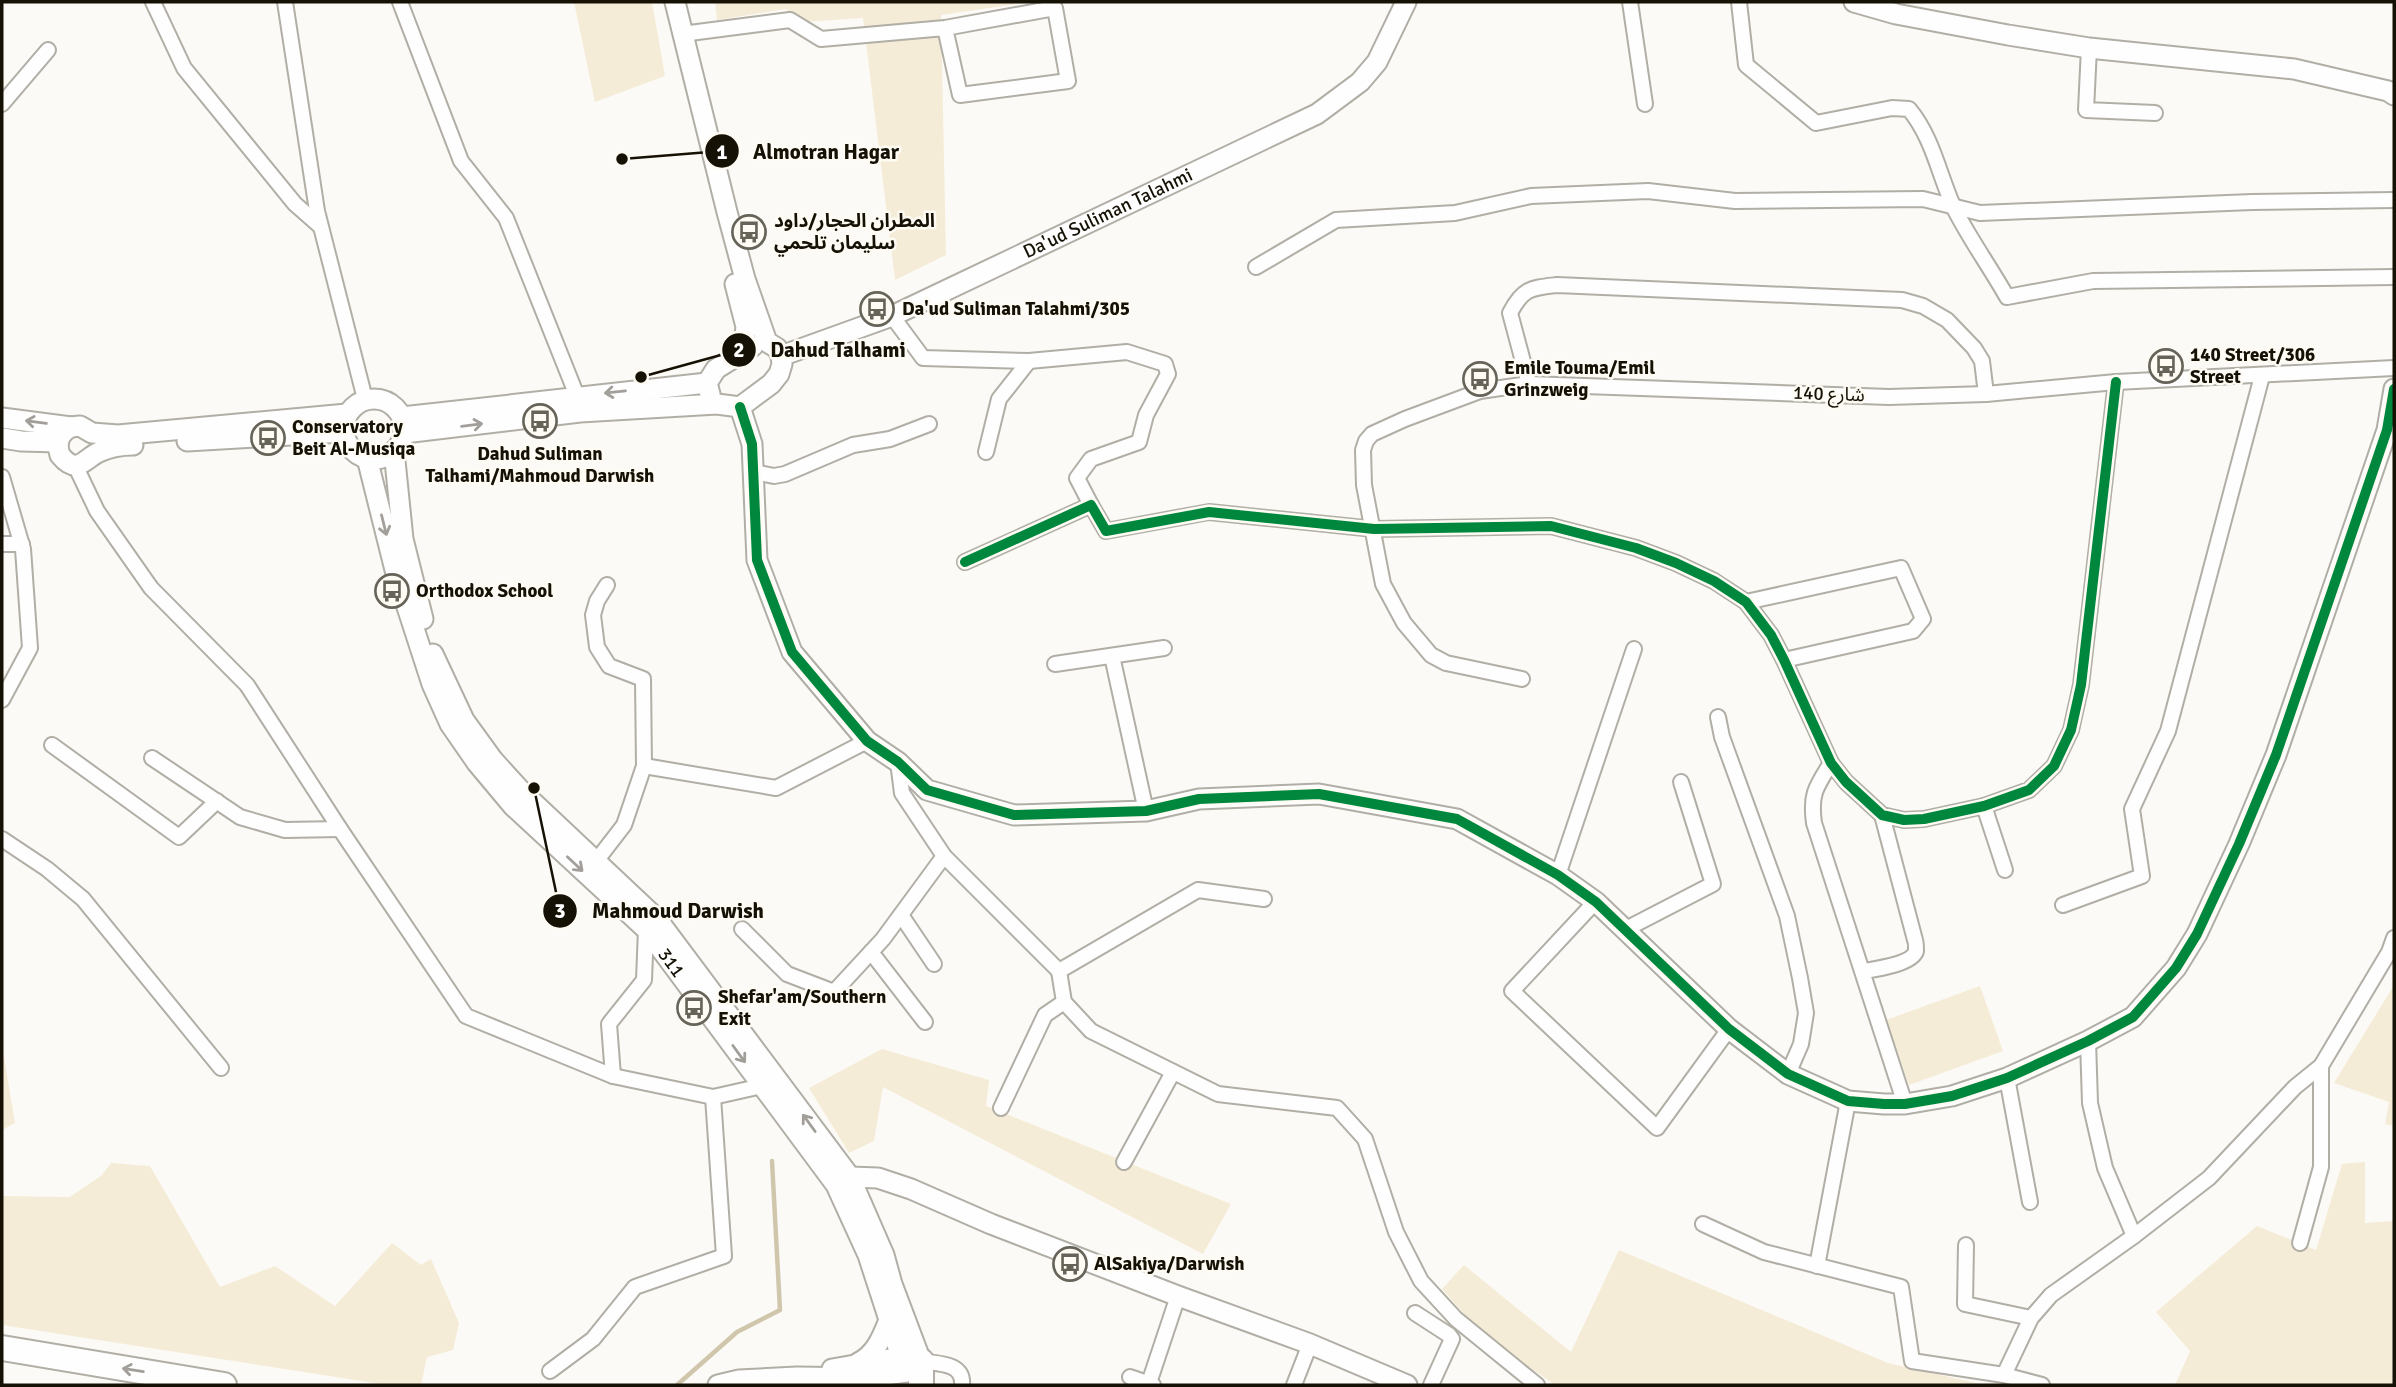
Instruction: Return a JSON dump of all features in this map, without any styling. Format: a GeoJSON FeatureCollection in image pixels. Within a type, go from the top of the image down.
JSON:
{"type":"FeatureCollection","features":[{"type":"Feature","properties":{"kind":"highway"},"geometry":{"type":"LineString","coordinates":[[2,1348],[224,1385]]}},
{"type":"Feature","properties":{"kind":"street"},"geometry":{"type":"LineString","coordinates":[[153,2],[184,68],[295,204],[320,226]]}},
{"type":"Feature","properties":{"kind":"street"},"geometry":{"type":"LineString","coordinates":[[285,2],[320,226],[365,399]]}},
{"type":"Feature","properties":{"kind":"street"},"geometry":{"type":"LineString","coordinates":[[400,2],[461,161],[506,218],[577,396]]}},
{"type":"Feature","properties":{"kind":"street"},"geometry":{"type":"LineString","coordinates":[[662,2],[746,327],[743,351]]}},
{"type":"Feature","properties":{"kind":"street"},"geometry":{"type":"LineString","coordinates":[[403,425],[717,404],[740,407],[771,384],[779,374],[781,356],[777,348],[767,342],[746,279],[675,2]]}},
{"type":"Feature","properties":{"kind":"street"},"geometry":{"type":"LineString","coordinates":[[1630,2],[1645,104]]}},
{"type":"Feature","properties":{"kind":"street"},"geometry":{"type":"LineString","coordinates":[[1739,2],[1746,65],[1816,123],[1892,108],[1909,109],[1938,159],[1954,207],[2007,296],[2093,281],[2394,277]]}},
{"type":"Feature","properties":{"kind":"street"},"geometry":{"type":"LineString","coordinates":[[1854,2],[1896,14],[2008,36],[2090,48],[2294,69],[2388,91],[2394,95]]}},
{"type":"Feature","properties":{"kind":"street"},"geometry":{"type":"LineString","coordinates":[[682,34],[790,20],[821,39],[946,28],[1055,8],[1068,81],[960,95],[946,28]]}},
{"type":"Feature","properties":{"kind":"street","name":"Da'ud Suliman Talahmi"},"geometry":{"type":"LineString","coordinates":[[781,356],[892,316],[1317,114],[1360,82],[1377,62],[1402,8]]}},
{"type":"Feature","properties":{"kind":"street"},"geometry":{"type":"LineString","coordinates":[[2090,48],[2086,110],[2155,113]]}},
{"type":"Feature","properties":{"kind":"street"},"geometry":{"type":"LineString","coordinates":[[2,104],[48,50]]}},
{"type":"Feature","properties":{"kind":"street"},"geometry":{"type":"LineString","coordinates":[[1256,267],[1336,220],[1455,213],[1531,196],[1648,191],[1735,201],[1923,199],[1980,213],[2252,202],[2394,201]]}},
{"type":"Feature","properties":{"kind":"street"},"geometry":{"type":"LineString","coordinates":[[1529,384],[1510,313],[1518,298],[1531,288],[1558,285],[1902,300],[1923,306],[1947,320],[1974,348],[1982,361],[1986,394]]}},
{"type":"Feature","properties":{"kind":"street"},"geometry":{"type":"LineString","coordinates":[[892,316],[923,358],[1029,361],[1127,352],[1166,364],[1168,374],[1146,415],[1139,442],[1091,459],[1077,478],[1107,531],[1209,512],[1374,529],[1552,526],[1636,548],[1714,581],[1746,602],[1771,635],[1831,763],[1846,782],[1882,815],[1904,820],[1924,819],[1984,806],[2029,790],[2054,766],[2071,730],[2081,685],[2116,382]]}},
{"type":"Feature","properties":{"kind":"street"},"geometry":{"type":"LineString","coordinates":[[717,404],[707,383],[716,369],[743,351],[767,342]]}},
{"type":"Feature","properties":{"kind":"street"},"geometry":{"type":"LineString","coordinates":[[986,452],[999,399],[1029,361]]}},
{"type":"Feature","properties":{"kind":"street","name":"شارع 140"},"geometry":{"type":"LineString","coordinates":[[1522,679],[1446,663],[1431,655],[1405,623],[1384,584],[1364,485],[1363,450],[1372,434],[1480,391],[1529,384],[1889,397],[1986,394],[2116,382],[2394,368]]}},
{"type":"Feature","properties":{"kind":"street"},"geometry":{"type":"LineString","coordinates":[[2063,905],[2143,876],[2132,809],[2168,731],[2262,376]]}},
{"type":"Feature","properties":{"kind":"street"},"geometry":{"type":"LineString","coordinates":[[403,425],[577,396],[707,383]]}},
{"type":"Feature","properties":{"kind":"street"},"geometry":{"type":"LineString","coordinates":[[740,407],[752,444],[757,560],[792,652],[867,741],[898,762],[927,790],[1014,815],[1146,811],[1199,799],[1319,794],[1457,819],[1558,875],[1595,902],[1729,1029],[1788,1074],[1849,1101],[1905,1104],[1952,1096],[2007,1078],[2088,1041],[2133,1017],[2176,968],[2197,934],[2229,867],[2281,743],[2387,430],[2394,389]]}},
{"type":"Feature","properties":{"kind":"street"},"geometry":{"type":"LineString","coordinates":[[365,399],[387,401],[396,408],[403,425],[400,443],[394,451],[378,459],[367,458],[353,451],[346,442],[345,423],[356,404],[365,399]]}},
{"type":"Feature","properties":{"kind":"street"},"geometry":{"type":"LineString","coordinates":[[2,418],[80,426],[92,433],[118,435],[345,423]]}},
{"type":"Feature","properties":{"kind":"street"},"geometry":{"type":"LineString","coordinates":[[95,453],[116,446],[345,423]]}},
{"type":"Feature","properties":{"kind":"street"},"geometry":{"type":"LineString","coordinates":[[754,472],[774,476],[785,474],[853,445],[890,439],[929,424]]}},
{"type":"Feature","properties":{"kind":"street"},"geometry":{"type":"LineString","coordinates":[[71,427],[61,435],[58,442],[60,455],[75,465],[97,511],[151,588],[247,685],[340,830],[466,1016],[613,1076],[713,1097],[768,1081]]}},
{"type":"Feature","properties":{"kind":"street"},"geometry":{"type":"LineString","coordinates":[[75,465],[88,462],[95,453],[96,440],[92,433]]}},
{"type":"Feature","properties":{"kind":"street"},"geometry":{"type":"LineString","coordinates":[[2,438],[20,442],[58,442]]}},
{"type":"Feature","properties":{"kind":"street","name":"311"},"geometry":{"type":"LineString","coordinates":[[394,451],[403,539],[432,652],[464,720],[493,761],[522,792],[657,919],[768,1081]]}},
{"type":"Feature","properties":{"kind":"street","name":"311"},"geometry":{"type":"LineString","coordinates":[[367,458],[395,570],[432,684],[450,724],[477,763],[513,806],[646,929],[768,1081],[843,1181],[884,1255],[911,1372]]}},
{"type":"Feature","properties":{"kind":"street"},"geometry":{"type":"LineString","coordinates":[[2,477],[22,544],[30,648],[4,691]]}},
{"type":"Feature","properties":{"kind":"street"},"geometry":{"type":"LineString","coordinates":[[965,562],[1091,505]]}},
{"type":"Feature","properties":{"kind":"street"},"geometry":{"type":"LineString","coordinates":[[2,544],[22,544]]}},
{"type":"Feature","properties":{"kind":"street"},"geometry":{"type":"LineString","coordinates":[[1746,602],[1901,568],[1923,619],[1913,631],[1784,660]]}},
{"type":"Feature","properties":{"kind":"street"},"geometry":{"type":"LineString","coordinates":[[597,860],[625,825],[644,766],[643,679],[609,666],[597,647],[593,615],[597,601],[607,585]]}},
{"type":"Feature","properties":{"kind":"street"},"geometry":{"type":"LineString","coordinates":[[1055,664],[1164,648]]}},
{"type":"Feature","properties":{"kind":"street"},"geometry":{"type":"LineString","coordinates":[[1558,875],[1634,649]]}},
{"type":"Feature","properties":{"kind":"street"},"geometry":{"type":"LineString","coordinates":[[1112,656],[1146,811]]}},
{"type":"Feature","properties":{"kind":"street"},"geometry":{"type":"LineString","coordinates":[[1718,717],[1722,737],[1787,916],[1800,978],[1806,1013],[1801,1044],[1788,1074]]}},
{"type":"Feature","properties":{"kind":"street"},"geometry":{"type":"LineString","coordinates":[[644,766],[776,788],[867,741]]}},
{"type":"Feature","properties":{"kind":"street"},"geometry":{"type":"LineString","coordinates":[[52,745],[179,837],[217,801]]}},
{"type":"Feature","properties":{"kind":"street"},"geometry":{"type":"LineString","coordinates":[[152,758],[240,817],[285,830],[340,830]]}},
{"type":"Feature","properties":{"kind":"street"},"geometry":{"type":"LineString","coordinates":[[898,762],[902,793],[944,856],[1059,971],[1064,1002],[1091,1031],[1218,1094],[1337,1108],[1365,1139],[1396,1232],[1421,1281],[1457,1319],[1537,1385]]}},
{"type":"Feature","properties":{"kind":"street"},"geometry":{"type":"LineString","coordinates":[[1831,763],[1811,802],[1815,823],[1905,1104]]}},
{"type":"Feature","properties":{"kind":"street"},"geometry":{"type":"LineString","coordinates":[[1626,929],[1713,884],[1681,782]]}},
{"type":"Feature","properties":{"kind":"street"},"geometry":{"type":"LineString","coordinates":[[1984,806],[2005,870]]}},
{"type":"Feature","properties":{"kind":"street"},"geometry":{"type":"LineString","coordinates":[[1864,971],[1902,962],[1912,957],[1916,950],[1916,940],[1882,815]]}},
{"type":"Feature","properties":{"kind":"street"},"geometry":{"type":"LineString","coordinates":[[2,839],[47,869],[83,899],[221,1068]]}},
{"type":"Feature","properties":{"kind":"street"},"geometry":{"type":"LineString","coordinates":[[742,929],[787,974],[834,992],[901,915],[944,856]]}},
{"type":"Feature","properties":{"kind":"street"},"geometry":{"type":"LineString","coordinates":[[1059,971],[1198,890],[1264,899]]}},
{"type":"Feature","properties":{"kind":"street"},"geometry":{"type":"LineString","coordinates":[[1595,902],[1512,991],[1657,1128],[1729,1029]]}},
{"type":"Feature","properties":{"kind":"street"},"geometry":{"type":"LineString","coordinates":[[901,915],[934,964]]}},
{"type":"Feature","properties":{"kind":"street"},"geometry":{"type":"LineString","coordinates":[[613,1076],[610,1024],[644,980],[646,929]]}},
{"type":"Feature","properties":{"kind":"street"},"geometry":{"type":"LineString","coordinates":[[2004,1376],[2031,1318],[2051,1295],[2209,1178],[2295,1087],[2321,1066],[2392,948]]}},
{"type":"Feature","properties":{"kind":"street"},"geometry":{"type":"LineString","coordinates":[[871,952],[925,1022]]}},
{"type":"Feature","properties":{"kind":"street"},"geometry":{"type":"LineString","coordinates":[[1000,1108],[1045,1015],[1064,1002]]}},
{"type":"Feature","properties":{"kind":"street"},"geometry":{"type":"LineString","coordinates":[[2088,1041],[2090,1102],[2105,1168],[2134,1236]]}},
{"type":"Feature","properties":{"kind":"street"},"geometry":{"type":"LineString","coordinates":[[2300,1243],[2321,1167],[2321,1066]]}},
{"type":"Feature","properties":{"kind":"street"},"geometry":{"type":"LineString","coordinates":[[1124,1162],[1173,1072]]}},
{"type":"Feature","properties":{"kind":"street"},"geometry":{"type":"LineString","coordinates":[[2007,1078],[2030,1202]]}},
{"type":"Feature","properties":{"kind":"street"},"geometry":{"type":"LineString","coordinates":[[550,1371],[593,1339],[635,1287],[724,1256],[713,1097]]}},
{"type":"Feature","properties":{"kind":"street"},"geometry":{"type":"LineString","coordinates":[[1817,1266],[1849,1101]]}},
{"type":"Feature","properties":{"kind":"street"},"geometry":{"type":"LineString","coordinates":[[843,1181],[878,1178],[911,1189],[991,1224],[1310,1344],[1407,1385]]}},
{"type":"Feature","properties":{"kind":"street","name":"311"},"geometry":{"type":"LineString","coordinates":[[843,1181],[888,1320],[911,1372]]}},
{"type":"Feature","properties":{"kind":"street"},"geometry":{"type":"LineString","coordinates":[[1703,1224],[1764,1252],[1901,1287],[1912,1361],[2042,1385]]}},
{"type":"Feature","properties":{"kind":"street"},"geometry":{"type":"LineString","coordinates":[[1966,1245],[1965,1304],[2031,1318]]}},
{"type":"Feature","properties":{"kind":"street"},"geometry":{"type":"LineString","coordinates":[[1130,1377],[1151,1384],[1178,1296]]}},
{"type":"Feature","properties":{"kind":"street"},"geometry":{"type":"LineString","coordinates":[[1415,1313],[1450,1335],[1452,1339],[1431,1385]]}},
{"type":"Feature","properties":{"kind":"street"},"geometry":{"type":"LineString","coordinates":[[866,1376],[870,1355],[878,1345],[888,1320]]}},
{"type":"Feature","properties":{"kind":"street"},"geometry":{"type":"LineString","coordinates":[[1294,1385],[1310,1344]]}},
{"type":"Feature","properties":{"kind":"street"},"geometry":{"type":"LineString","coordinates":[[718,1385],[739,1380],[866,1376],[950,1365],[963,1379],[962,1385]]}},
{"type":"Feature","properties":{"kind":"shaded area"},"geometry":{"type":"Polygon","coordinates":[[[574,2],[652,2],[665,76],[595,102],[574,2]]]}},
{"type":"Feature","properties":{"kind":"shaded area"},"geometry":{"type":"Polygon","coordinates":[[[715,2],[1033,2],[941,15],[946,255],[895,280],[863,18],[802,22],[786,9],[717,20],[715,2]]]}},
{"type":"Feature","properties":{"kind":"shaded area"},"geometry":{"type":"Polygon","coordinates":[[[2394,985],[2394,1126],[2385,1124],[2389,1102],[2334,1083],[2394,985]]]}},
{"type":"Feature","properties":{"kind":"shaded area"},"geometry":{"type":"Polygon","coordinates":[[[1980,986],[2003,1051],[1909,1085],[1886,1020],[1980,986]]]}},
{"type":"Feature","properties":{"kind":"shaded area"},"geometry":{"type":"Polygon","coordinates":[[[882,1049],[989,1080],[986,1106],[1231,1204],[1203,1254],[883,1087],[874,1141],[849,1153],[809,1088],[882,1049]]]}},
{"type":"Feature","properties":{"kind":"shaded area"},"geometry":{"type":"Polygon","coordinates":[[[2,1057],[15,1123],[2,1130],[2,1057]]]}},
{"type":"Feature","properties":{"kind":"shaded area"},"geometry":{"type":"Polygon","coordinates":[[[2365,1162],[2365,1223],[2394,1221],[2394,1385],[2175,1385],[2190,1351],[2156,1312],[2257,1226],[2316,1250],[2342,1164],[2365,1162]]]}},
{"type":"Feature","properties":{"kind":"shaded area"},"geometry":{"type":"Polygon","coordinates":[[[111,1163],[150,1166],[220,1287],[275,1266],[335,1306],[392,1243],[421,1265],[431,1259],[459,1323],[453,1350],[427,1357],[421,1385],[387,1385],[2,1325],[2,1196],[70,1197],[102,1175],[111,1163]]]}},
{"type":"Feature","properties":{"kind":"shaded area"},"geometry":{"type":"Polygon","coordinates":[[[1619,1250],[1888,1363],[1985,1385],[1555,1385],[1481,1333],[1442,1289],[1464,1265],[1571,1352],[1619,1250]]]}},
{"type":"Feature","properties":{"kind":"waterway"},"geometry":{"type":"LineString","coordinates":[[677,1385],[737,1332],[780,1310],[772,1161]]}},
{"type":"Feature","properties":{"kind":"cycle path"},"geometry":{"type":"LineString","coordinates":[[965,562],[1091,505],[1106,531],[1209,512],[1374,529],[1551,526],[1636,548],[1714,581],[1746,602],[1771,635],[1831,763],[1846,782],[1882,815],[1904,820],[1924,819],[1984,806],[2029,790],[2054,766],[2071,730],[2081,685],[2116,382]]}},
{"type":"Feature","properties":{"kind":"cycle path"},"geometry":{"type":"LineString","coordinates":[[740,407],[752,444],[757,560],[792,652],[867,741],[898,762],[927,790],[1014,815],[1146,811],[1199,799],[1319,794],[1457,819],[1558,875],[1596,902],[1729,1029],[1788,1074],[1848,1101],[1905,1104],[1952,1096],[2007,1078],[2088,1041],[2133,1017],[2176,968],[2197,934],[2276,755],[2387,430],[2394,389]]}},
{"type":"Feature","properties":{"kind":"place","name":"Almotran Hagar"},"geometry":{"type":"Point","coordinates":[622,159]}},
{"type":"Feature","properties":{"kind":"place","name":"المطران الحجار/داود سليمان تلحمي"},"geometry":{"type":"Point","coordinates":[749,232]}},
{"type":"Feature","properties":{"kind":"place","name":"Da'ud Suliman Talahmi/305"},"geometry":{"type":"Point","coordinates":[877,309]}},
{"type":"Feature","properties":{"kind":"place","name":"140 Street/306 Street"},"geometry":{"type":"Point","coordinates":[2166,366]}},
{"type":"Feature","properties":{"kind":"place","name":"Dahud Talhami"},"geometry":{"type":"Point","coordinates":[641,377]}},
{"type":"Feature","properties":{"kind":"place","name":"Emile Touma/Emil Grinzweig"},"geometry":{"type":"Point","coordinates":[1480,379]}},
{"type":"Feature","properties":{"kind":"place","name":"Dahud Suliman Talhami/Mahmoud Darwish"},"geometry":{"type":"Point","coordinates":[540,421]}},
{"type":"Feature","properties":{"kind":"place","name":"Conservatory Beit Al-Musiqa"},"geometry":{"type":"Point","coordinates":[268,438]}},
{"type":"Feature","properties":{"kind":"place","name":"Orthodox School"},"geometry":{"type":"Point","coordinates":[392,591]}},
{"type":"Feature","properties":{"kind":"place","name":"Mahmoud Darwish"},"geometry":{"type":"Point","coordinates":[534,788]}},
{"type":"Feature","properties":{"kind":"place","name":"Shefar'am/Southern Exit"},"geometry":{"type":"Point","coordinates":[694,1008]}},
{"type":"Feature","properties":{"kind":"place","name":"AlSakiya/Darwish"},"geometry":{"type":"Point","coordinates":[1070,1264]}}]}
